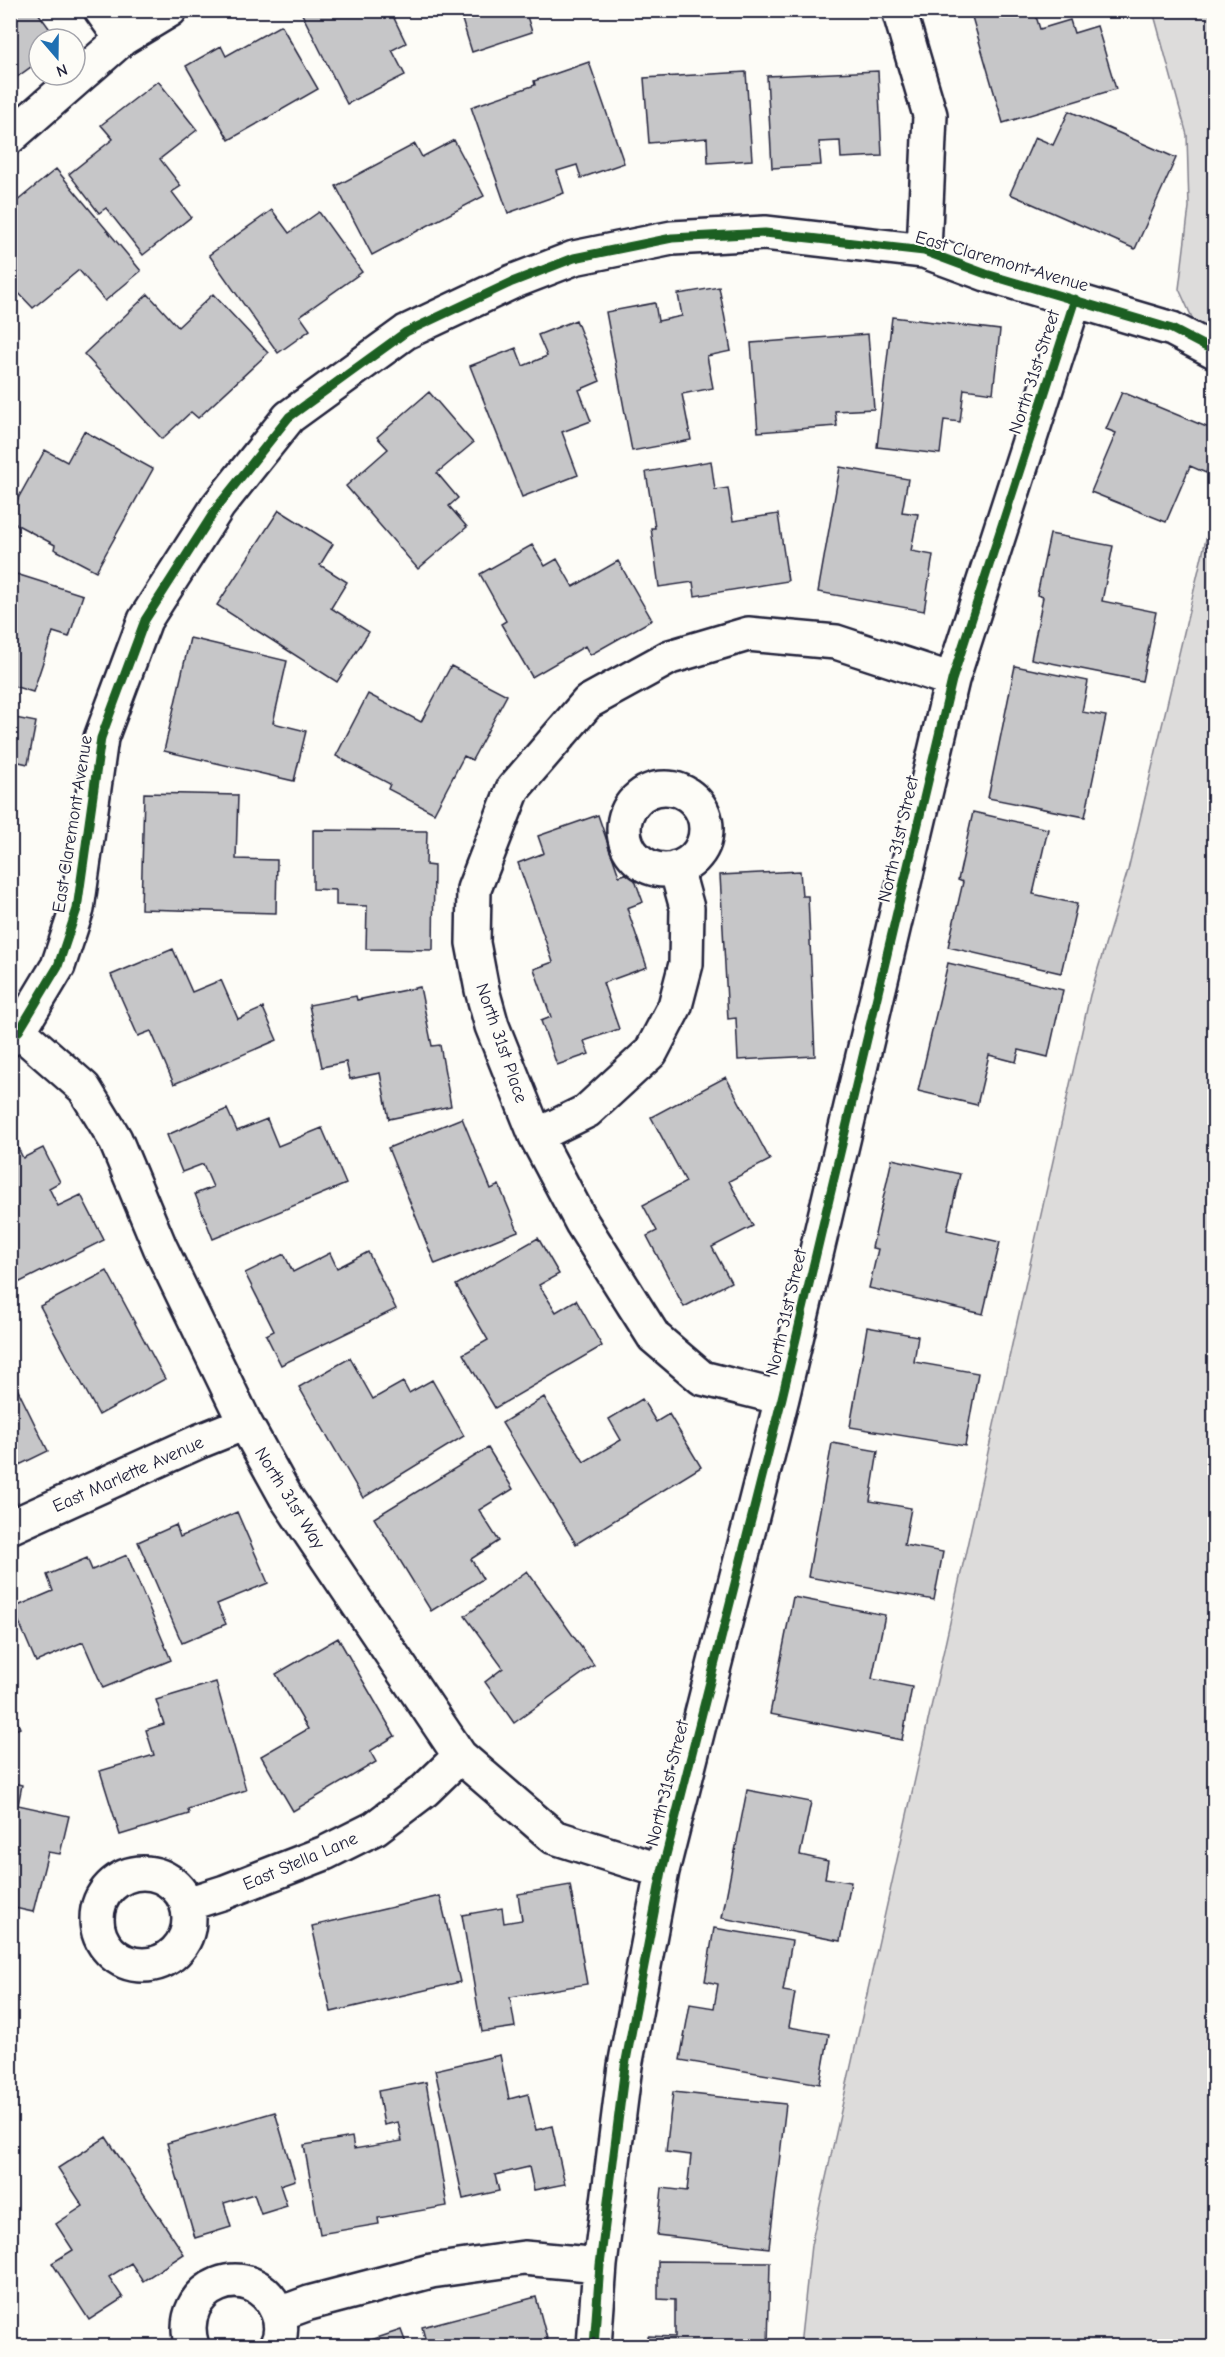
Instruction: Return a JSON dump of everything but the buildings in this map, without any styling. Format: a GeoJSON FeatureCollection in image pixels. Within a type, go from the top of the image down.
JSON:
{"type":"FeatureCollection","features":[{"type":"Feature","properties":{"kind":"street"},"geometry":{"type":"LineString","coordinates":[[101,10],[122,39]]}},
{"type":"Feature","properties":{"kind":"street"},"geometry":{"type":"LineString","coordinates":[[10,137],[122,39],[170,10]]}},
{"type":"Feature","properties":{"kind":"street"},"geometry":{"type":"LineString","coordinates":[[899,10],[930,115],[924,251]]}},
{"type":"Feature","properties":{"kind":"street","name":"East Claremont Avenue"},"geometry":{"type":"LineString","coordinates":[[15,1035],[58,966],[77,909],[101,738],[145,620],[218,506],[289,417],[406,332],[512,282],[574,258],[672,238],[765,233],[924,251],[986,274],[1172,329],[1215,351]]}},
{"type":"Feature","properties":{"kind":"street","name":"North 31st Street"},"geometry":{"type":"LineString","coordinates":[[594,2346],[600,2265],[625,2066],[662,1871],[782,1398],[952,680],[1075,299]]}},
{"type":"Feature","properties":{"kind":"street","name":"North 31st Place"},"geometry":{"type":"LineString","coordinates":[[782,1398],[702,1378],[654,1337],[582,1223],[536,1136],[492,1026],[473,943],[474,889],[513,789],[588,702],[670,657],[748,634],[836,642],[952,680]]}},
{"type":"Feature","properties":{"kind":"street"},"geometry":{"type":"LineString","coordinates":[[536,1136],[587,1111],[651,1052],[670,1016],[686,964],[687,908],[676,868]]}},
{"type":"Feature","properties":{"kind":"street","name":"North 31st Way"},"geometry":{"type":"LineString","coordinates":[[15,1035],[84,1088],[115,1139],[160,1247],[245,1423],[286,1497],[460,1756],[554,1837],[662,1871]]}},
{"type":"Feature","properties":{"kind":"street","name":"East Marlette Avenue"},"geometry":{"type":"LineString","coordinates":[[10,1527],[245,1423]]}},
{"type":"Feature","properties":{"kind":"street","name":"East Stella Lane"},"geometry":{"type":"LineString","coordinates":[[187,1904],[225,1892],[325,1853],[375,1828],[425,1790],[460,1756]]}},
{"type":"Feature","properties":{"kind":"street"},"geometry":{"type":"LineString","coordinates":[[279,2314],[309,2303],[431,2271],[524,2258],[600,2265]]}},
{"type":"Feature","properties":{"kind":"street"},"geometry":{"type":"LineString","coordinates":[[192,2346],[188,2333],[189,2318],[194,2304],[204,2292],[218,2284],[232,2281],[247,2282],[262,2289],[272,2300],[279,2314],[281,2329],[276,2346]]}},
{"type":"Feature","properties":{"kind":"shaded area"},"geometry":{"type":"Polygon","coordinates":[[[1153,11],[1214,11],[1214,366],[1179,289],[1189,207],[1187,135],[1153,11]]]}},
{"type":"Feature","properties":{"kind":"shaded area"},"geometry":{"type":"Polygon","coordinates":[[[1214,505],[1214,2346],[800,2346],[811,2245],[1090,995],[1128,870],[1214,505]]]}},
{"type":"Feature","properties":{"kind":"cycle path"},"geometry":{"type":"LineString","coordinates":[[10,1039],[19,1031],[58,966],[77,909],[101,738],[145,620],[218,506],[289,417],[406,332],[512,282],[574,258],[672,238],[765,233],[924,251],[986,274],[1172,329],[1214,351]]}},
{"type":"Feature","properties":{"kind":"cycle path"},"geometry":{"type":"LineString","coordinates":[[594,2346],[600,2265],[625,2066],[662,1871],[782,1398],[952,680],[1075,299]]}}]}
